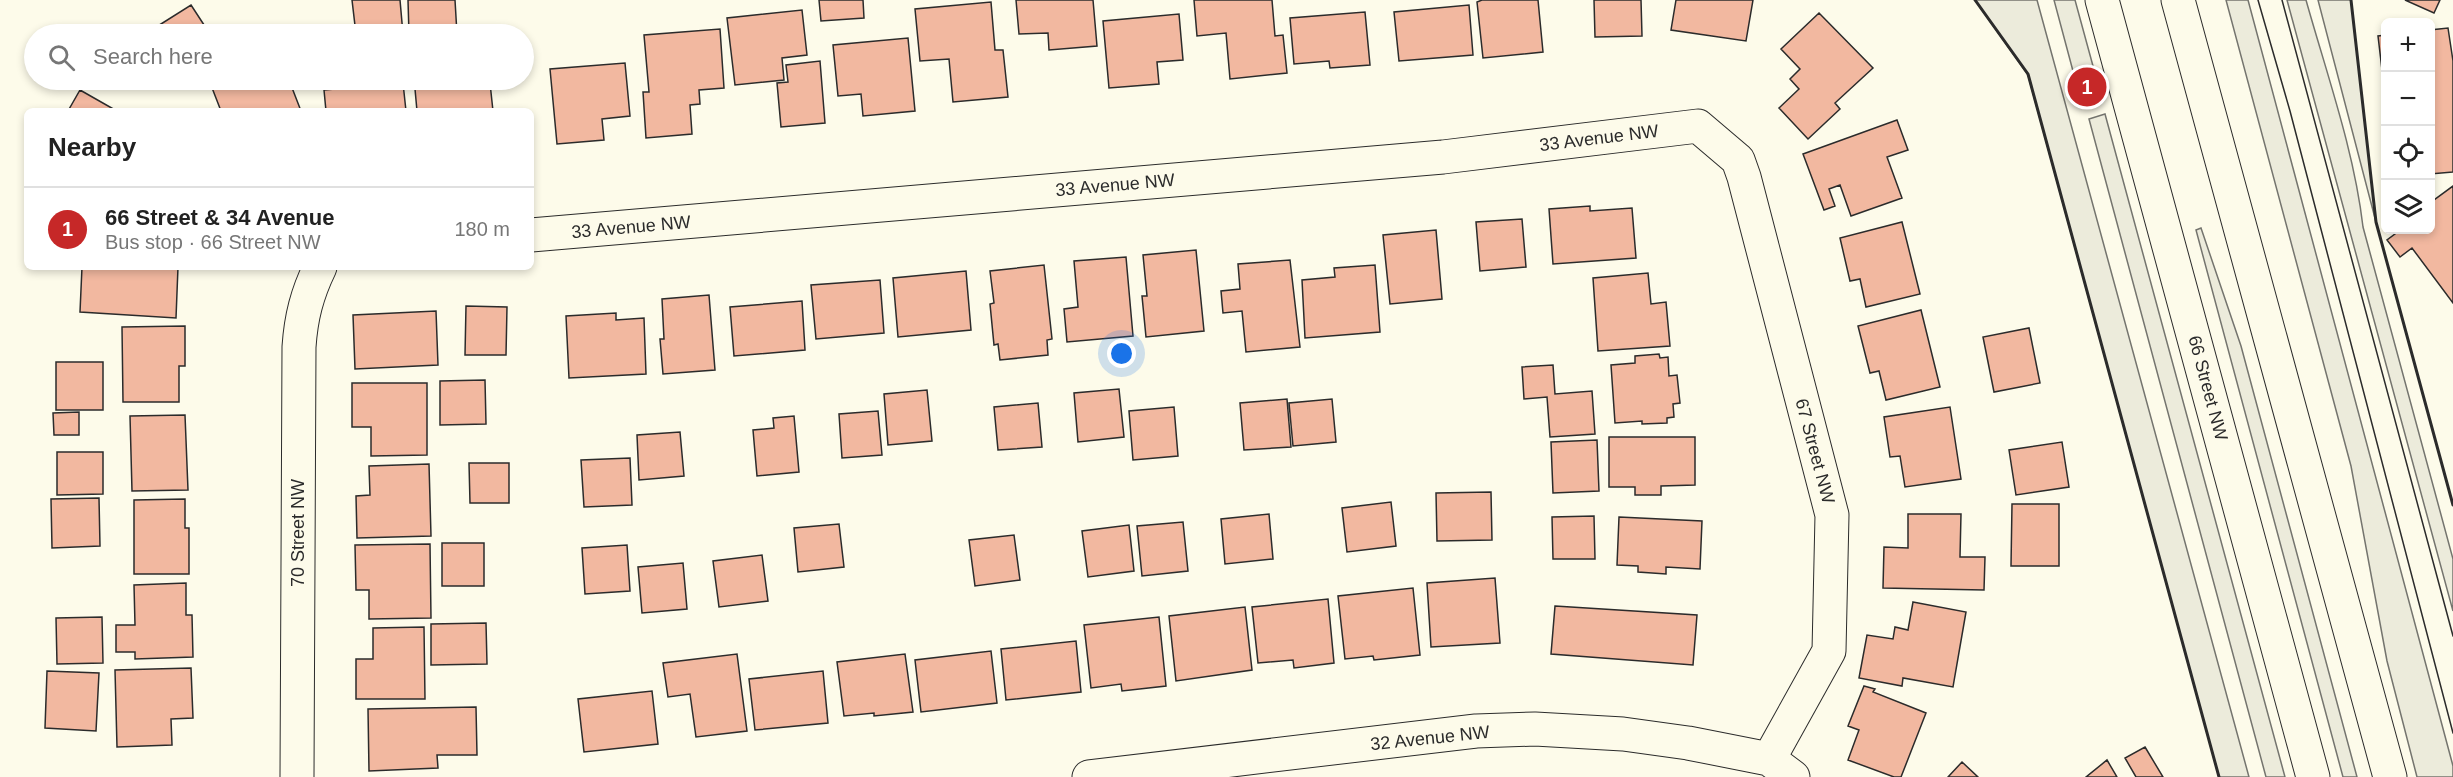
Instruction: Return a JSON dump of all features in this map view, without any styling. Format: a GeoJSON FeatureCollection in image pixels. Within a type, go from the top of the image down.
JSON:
{"type":"FeatureCollection","features":[{"type":"Feature","properties":{"kind":"street","name":"66 Street NW"},"geometry":{"type":"LineString","coordinates":[[2102,0],[2313,777]]}},
{"type":"Feature","properties":{"kind":"street"},"geometry":{"type":"LineString","coordinates":[[2178,1],[2390,777]]}},
{"type":"Feature","properties":{"kind":"street","name":"33 Avenue NW"},"geometry":{"type":"LineString","coordinates":[[534,235],[1443,157],[1698,126]]}},
{"type":"Feature","properties":{"kind":"street","name":"67 Street NW"},"geometry":{"type":"LineString","coordinates":[[1698,126],[1738,160],[1744,177],[1832,515],[1829,651],[1781,768]]}},
{"type":"Feature","properties":{"kind":"street","name":"70 Street NW"},"geometry":{"type":"LineString","coordinates":[[297,777],[299,347],[302,316],[314,278]]}},
{"type":"Feature","properties":{"kind":"street","name":"32 Avenue NW"},"geometry":{"type":"LineString","coordinates":[[1089,777],[1476,731],[1523,730],[1623,734],[1688,743],[1781,768]]}},
{"type":"Feature","properties":{"kind":"shaded area"},"geometry":{"type":"Polygon","coordinates":[[[1975,0],[2037,0],[2249,777],[2219,777],[2028,75],[1975,0]]]}},
{"type":"Feature","properties":{"kind":"shaded area"},"geometry":{"type":"Polygon","coordinates":[[[2054,0],[2075,0],[2093,66],[2073,71],[2054,0]]]}},
{"type":"Feature","properties":{"kind":"shaded area"},"geometry":{"type":"Polygon","coordinates":[[[2226,0],[2248,0],[2453,766],[2453,777],[2417,777],[2387,661],[2351,466],[2226,0]]]}},
{"type":"Feature","properties":{"kind":"shaded area"},"geometry":{"type":"Polygon","coordinates":[[[2287,0],[2306,0],[2339,113],[2359,198],[2363,227],[2453,559],[2453,611],[2287,0]]]}},
{"type":"Feature","properties":{"kind":"shaded area"},"geometry":{"type":"Polygon","coordinates":[[[2318,0],[2351,0],[2376,222],[2318,0]]]}},
{"type":"Feature","properties":{"kind":"shaded area"},"geometry":{"type":"Polygon","coordinates":[[[2105,114],[2285,777],[2266,777],[2089,119],[2105,114]]]}},
{"type":"Feature","properties":{"kind":"shaded area"},"geometry":{"type":"Polygon","coordinates":[[[2201,228],[2241,346],[2357,777],[2343,777],[2196,230],[2201,228]]]}},
{"type":"Feature","properties":{"kind":"building"},"geometry":{"type":"Polygon","coordinates":[[[352,0],[400,0],[402,24],[355,24],[352,0]]]}},
{"type":"Feature","properties":{"kind":"building"},"geometry":{"type":"Polygon","coordinates":[[[408,0],[455,0],[456,24],[409,24],[408,0]]]}},
{"type":"Feature","properties":{"kind":"building"},"geometry":{"type":"Polygon","coordinates":[[[819,0],[863,0],[864,18],[821,21],[819,0]]]}},
{"type":"Feature","properties":{"kind":"building"},"geometry":{"type":"Polygon","coordinates":[[[1016,0],[1093,0],[1097,46],[1049,50],[1048,33],[1019,34],[1016,0]]]}},
{"type":"Feature","properties":{"kind":"building"},"geometry":{"type":"Polygon","coordinates":[[[1194,0],[1272,0],[1275,36],[1283,35],[1287,73],[1230,79],[1226,33],[1197,36],[1194,0]]]}},
{"type":"Feature","properties":{"kind":"building"},"geometry":{"type":"Polygon","coordinates":[[[1482,0],[1538,0],[1543,52],[1483,58],[1477,2],[1482,0]]]}},
{"type":"Feature","properties":{"kind":"building"},"geometry":{"type":"Polygon","coordinates":[[[1594,0],[1641,0],[1642,36],[1595,37],[1594,0]]]}},
{"type":"Feature","properties":{"kind":"building"},"geometry":{"type":"Polygon","coordinates":[[[1676,0],[1753,0],[1746,41],[1671,30],[1676,0]]]}},
{"type":"Feature","properties":{"kind":"building"},"geometry":{"type":"Polygon","coordinates":[[[2405,0],[2440,0],[2434,13],[2405,0]]]}},
{"type":"Feature","properties":{"kind":"building"},"geometry":{"type":"Polygon","coordinates":[[[991,2],[995,50],[1003,50],[1008,97],[953,102],[949,59],[920,61],[915,9],[991,2]]]}},
{"type":"Feature","properties":{"kind":"building"},"geometry":{"type":"Polygon","coordinates":[[[191,5],[203,24],[161,24],[191,5]]]}},
{"type":"Feature","properties":{"kind":"building"},"geometry":{"type":"Polygon","coordinates":[[[1469,5],[1473,55],[1399,61],[1394,12],[1469,5]]]}},
{"type":"Feature","properties":{"kind":"building"},"geometry":{"type":"Polygon","coordinates":[[[802,10],[807,55],[782,58],[784,80],[735,85],[727,18],[802,10]]]}},
{"type":"Feature","properties":{"kind":"building"},"geometry":{"type":"Polygon","coordinates":[[[1365,12],[1370,65],[1330,68],[1329,61],[1294,64],[1290,18],[1365,12]]]}},
{"type":"Feature","properties":{"kind":"building"},"geometry":{"type":"Polygon","coordinates":[[[1819,13],[1873,68],[1835,103],[1840,109],[1808,139],[1779,108],[1799,89],[1790,79],[1800,69],[1781,49],[1819,13]]]}},
{"type":"Feature","properties":{"kind":"building"},"geometry":{"type":"Polygon","coordinates":[[[1179,14],[1183,60],[1157,62],[1159,84],[1109,88],[1103,21],[1179,14]]]}},
{"type":"Feature","properties":{"kind":"building"},"geometry":{"type":"Polygon","coordinates":[[[2448,28],[2453,61],[2453,172],[2435,174],[2435,72],[2435,29],[2448,28]]]}},
{"type":"Feature","properties":{"kind":"building"},"geometry":{"type":"Polygon","coordinates":[[[720,29],[724,88],[699,90],[700,104],[690,105],[692,134],[646,138],[643,92],[649,92],[644,35],[720,29]]]}},
{"type":"Feature","properties":{"kind":"building"},"geometry":{"type":"Polygon","coordinates":[[[2378,36],[2381,36],[2381,62],[2378,36]]]}},
{"type":"Feature","properties":{"kind":"building"},"geometry":{"type":"Polygon","coordinates":[[[908,38],[915,111],[863,116],[861,94],[838,96],[833,45],[908,38]]]}},
{"type":"Feature","properties":{"kind":"building"},"geometry":{"type":"Polygon","coordinates":[[[820,61],[825,123],[781,127],[777,83],[788,82],[786,65],[820,61]]]}},
{"type":"Feature","properties":{"kind":"building"},"geometry":{"type":"Polygon","coordinates":[[[625,63],[630,116],[602,119],[604,140],[557,144],[550,69],[625,63]]]}},
{"type":"Feature","properties":{"kind":"building"},"geometry":{"type":"Polygon","coordinates":[[[80,90],[112,108],[70,108],[80,90]]]}},
{"type":"Feature","properties":{"kind":"building"},"geometry":{"type":"Polygon","coordinates":[[[213,90],[293,90],[300,108],[220,108],[213,90]]]}},
{"type":"Feature","properties":{"kind":"building"},"geometry":{"type":"Polygon","coordinates":[[[324,90],[404,90],[406,108],[326,108],[324,90]]]}},
{"type":"Feature","properties":{"kind":"building"},"geometry":{"type":"Polygon","coordinates":[[[415,90],[491,90],[493,108],[417,108],[415,90]]]}},
{"type":"Feature","properties":{"kind":"building"},"geometry":{"type":"Polygon","coordinates":[[[1897,120],[1908,150],[1887,157],[1902,198],[1851,216],[1840,185],[1829,189],[1835,206],[1824,210],[1803,154],[1897,120]]]}},
{"type":"Feature","properties":{"kind":"building"},"geometry":{"type":"Polygon","coordinates":[[[2453,186],[2453,303],[2412,248],[2400,257],[2387,240],[2395,234],[2435,234],[2435,199],[2453,186]]]}},
{"type":"Feature","properties":{"kind":"building"},"geometry":{"type":"Polygon","coordinates":[[[1590,206],[1590,211],[1632,208],[1636,258],[1553,264],[1549,209],[1590,206]]]}},
{"type":"Feature","properties":{"kind":"building"},"geometry":{"type":"Polygon","coordinates":[[[1522,219],[1526,267],[1480,271],[1476,222],[1522,219]]]}},
{"type":"Feature","properties":{"kind":"building"},"geometry":{"type":"Polygon","coordinates":[[[1902,222],[1920,294],[1866,307],[1860,279],[1850,281],[1840,238],[1902,222]]]}},
{"type":"Feature","properties":{"kind":"building"},"geometry":{"type":"Polygon","coordinates":[[[1436,230],[1442,299],[1390,304],[1383,235],[1436,230]]]}},
{"type":"Feature","properties":{"kind":"building"},"geometry":{"type":"Polygon","coordinates":[[[1196,250],[1204,331],[1146,337],[1142,296],[1147,296],[1143,255],[1196,250]]]}},
{"type":"Feature","properties":{"kind":"building"},"geometry":{"type":"Polygon","coordinates":[[[1126,257],[1133,336],[1067,342],[1064,309],[1078,307],[1074,261],[1126,257]]]}},
{"type":"Feature","properties":{"kind":"building"},"geometry":{"type":"Polygon","coordinates":[[[1290,260],[1300,347],[1246,352],[1242,311],[1223,313],[1221,291],[1240,289],[1238,264],[1290,260]]]}},
{"type":"Feature","properties":{"kind":"building"},"geometry":{"type":"Polygon","coordinates":[[[1044,265],[1052,339],[1047,340],[1048,355],[1000,360],[998,344],[994,345],[990,304],[994,303],[990,271],[1044,265]]]}},
{"type":"Feature","properties":{"kind":"building"},"geometry":{"type":"Polygon","coordinates":[[[1375,265],[1380,332],[1305,338],[1302,280],[1335,277],[1334,268],[1375,265]]]}},
{"type":"Feature","properties":{"kind":"building"},"geometry":{"type":"Polygon","coordinates":[[[82,270],[178,270],[176,318],[80,312],[82,270]]]}},
{"type":"Feature","properties":{"kind":"building"},"geometry":{"type":"Polygon","coordinates":[[[966,271],[971,330],[898,337],[893,278],[966,271]]]}},
{"type":"Feature","properties":{"kind":"building"},"geometry":{"type":"Polygon","coordinates":[[[1648,273],[1651,304],[1666,302],[1670,346],[1598,351],[1593,278],[1648,273]]]}},
{"type":"Feature","properties":{"kind":"building"},"geometry":{"type":"Polygon","coordinates":[[[880,280],[884,333],[816,339],[811,285],[880,280]]]}},
{"type":"Feature","properties":{"kind":"building"},"geometry":{"type":"Polygon","coordinates":[[[709,295],[715,370],[663,374],[660,339],[664,339],[662,299],[709,295]]]}},
{"type":"Feature","properties":{"kind":"building"},"geometry":{"type":"Polygon","coordinates":[[[802,301],[805,350],[734,356],[730,307],[802,301]]]}},
{"type":"Feature","properties":{"kind":"building"},"geometry":{"type":"Polygon","coordinates":[[[466,306],[507,307],[506,355],[465,355],[466,306]]]}},
{"type":"Feature","properties":{"kind":"building"},"geometry":{"type":"Polygon","coordinates":[[[1921,310],[1940,387],[1886,400],[1879,371],[1870,373],[1858,326],[1921,310]]]}},
{"type":"Feature","properties":{"kind":"building"},"geometry":{"type":"Polygon","coordinates":[[[436,311],[438,365],[355,369],[353,315],[436,311]]]}},
{"type":"Feature","properties":{"kind":"building"},"geometry":{"type":"Polygon","coordinates":[[[616,313],[616,320],[644,318],[646,374],[569,378],[566,316],[616,313]]]}},
{"type":"Feature","properties":{"kind":"building"},"geometry":{"type":"Polygon","coordinates":[[[185,326],[185,366],[179,366],[179,402],[123,402],[122,327],[185,326]]]}},
{"type":"Feature","properties":{"kind":"building"},"geometry":{"type":"Polygon","coordinates":[[[2029,328],[2040,383],[1994,392],[1983,337],[2029,328]]]}},
{"type":"Feature","properties":{"kind":"building"},"geometry":{"type":"Polygon","coordinates":[[[1659,354],[1660,358],[1668,357],[1669,376],[1677,375],[1680,403],[1673,404],[1674,417],[1667,418],[1667,423],[1642,424],[1642,421],[1615,423],[1611,365],[1635,363],[1635,356],[1659,354]]]}},
{"type":"Feature","properties":{"kind":"building"},"geometry":{"type":"Polygon","coordinates":[[[56,362],[103,362],[103,410],[56,410],[56,362]]]}},
{"type":"Feature","properties":{"kind":"building"},"geometry":{"type":"Polygon","coordinates":[[[1553,365],[1555,394],[1592,391],[1595,434],[1550,437],[1547,397],[1524,399],[1522,367],[1553,365]]]}},
{"type":"Feature","properties":{"kind":"building"},"geometry":{"type":"Polygon","coordinates":[[[485,380],[486,424],[440,425],[440,381],[485,380]]]}},
{"type":"Feature","properties":{"kind":"building"},"geometry":{"type":"Polygon","coordinates":[[[352,383],[427,383],[427,455],[371,456],[371,427],[352,427],[352,383]]]}},
{"type":"Feature","properties":{"kind":"building"},"geometry":{"type":"Polygon","coordinates":[[[1119,389],[1124,437],[1078,442],[1074,393],[1119,389]]]}},
{"type":"Feature","properties":{"kind":"building"},"geometry":{"type":"Polygon","coordinates":[[[927,390],[932,441],[888,445],[884,394],[927,390]]]}},
{"type":"Feature","properties":{"kind":"building"},"geometry":{"type":"Polygon","coordinates":[[[1287,399],[1291,447],[1244,450],[1240,403],[1287,399]]]}},
{"type":"Feature","properties":{"kind":"building"},"geometry":{"type":"Polygon","coordinates":[[[1332,399],[1336,442],[1293,446],[1289,403],[1332,399]]]}},
{"type":"Feature","properties":{"kind":"building"},"geometry":{"type":"Polygon","coordinates":[[[1038,403],[1042,447],[998,450],[994,407],[1038,403]]]}},
{"type":"Feature","properties":{"kind":"building"},"geometry":{"type":"Polygon","coordinates":[[[1174,407],[1178,456],[1133,460],[1129,411],[1174,407]]]}},
{"type":"Feature","properties":{"kind":"building"},"geometry":{"type":"Polygon","coordinates":[[[1950,407],[1961,479],[1905,487],[1900,456],[1890,457],[1884,417],[1950,407]]]}},
{"type":"Feature","properties":{"kind":"building"},"geometry":{"type":"Polygon","coordinates":[[[878,411],[882,455],[842,458],[839,414],[878,411]]]}},
{"type":"Feature","properties":{"kind":"building"},"geometry":{"type":"Polygon","coordinates":[[[79,412],[79,435],[54,435],[53,413],[79,412]]]}},
{"type":"Feature","properties":{"kind":"building"},"geometry":{"type":"Polygon","coordinates":[[[185,415],[188,490],[132,491],[130,416],[185,415]]]}},
{"type":"Feature","properties":{"kind":"building"},"geometry":{"type":"Polygon","coordinates":[[[794,416],[799,472],[757,476],[753,430],[774,428],[773,418],[794,416]]]}},
{"type":"Feature","properties":{"kind":"building"},"geometry":{"type":"Polygon","coordinates":[[[680,432],[684,476],[639,480],[637,435],[680,432]]]}},
{"type":"Feature","properties":{"kind":"building"},"geometry":{"type":"Polygon","coordinates":[[[1609,437],[1695,437],[1695,485],[1661,486],[1661,495],[1635,495],[1635,487],[1609,487],[1609,437]]]}},
{"type":"Feature","properties":{"kind":"building"},"geometry":{"type":"Polygon","coordinates":[[[1597,440],[1599,491],[1553,493],[1551,442],[1597,440]]]}},
{"type":"Feature","properties":{"kind":"building"},"geometry":{"type":"Polygon","coordinates":[[[2062,442],[2069,487],[2016,495],[2009,450],[2062,442]]]}},
{"type":"Feature","properties":{"kind":"building"},"geometry":{"type":"Polygon","coordinates":[[[57,452],[103,452],[103,494],[57,495],[57,452]]]}},
{"type":"Feature","properties":{"kind":"building"},"geometry":{"type":"Polygon","coordinates":[[[630,458],[632,505],[584,507],[581,460],[630,458]]]}},
{"type":"Feature","properties":{"kind":"building"},"geometry":{"type":"Polygon","coordinates":[[[469,463],[509,463],[509,503],[470,503],[469,463]]]}},
{"type":"Feature","properties":{"kind":"building"},"geometry":{"type":"Polygon","coordinates":[[[429,464],[431,536],[357,538],[356,496],[370,495],[369,466],[429,464]]]}},
{"type":"Feature","properties":{"kind":"building"},"geometry":{"type":"Polygon","coordinates":[[[1491,492],[1492,540],[1437,541],[1436,493],[1491,492]]]}},
{"type":"Feature","properties":{"kind":"building"},"geometry":{"type":"Polygon","coordinates":[[[99,498],[100,546],[52,548],[51,499],[99,498]]]}},
{"type":"Feature","properties":{"kind":"building"},"geometry":{"type":"Polygon","coordinates":[[[185,499],[185,528],[189,528],[189,574],[134,574],[134,500],[185,499]]]}},
{"type":"Feature","properties":{"kind":"building"},"geometry":{"type":"Polygon","coordinates":[[[1391,502],[1396,546],[1347,552],[1342,508],[1391,502]]]}},
{"type":"Feature","properties":{"kind":"building"},"geometry":{"type":"Polygon","coordinates":[[[2012,504],[2059,504],[2059,566],[2011,566],[2012,504]]]}},
{"type":"Feature","properties":{"kind":"building"},"geometry":{"type":"Polygon","coordinates":[[[1269,514],[1273,559],[1225,564],[1221,519],[1269,514]]]}},
{"type":"Feature","properties":{"kind":"building"},"geometry":{"type":"Polygon","coordinates":[[[1908,514],[1961,514],[1960,557],[1985,557],[1984,590],[1883,588],[1884,547],[1908,548],[1908,514]]]}},
{"type":"Feature","properties":{"kind":"building"},"geometry":{"type":"Polygon","coordinates":[[[1594,516],[1595,559],[1553,559],[1552,517],[1594,516]]]}},
{"type":"Feature","properties":{"kind":"building"},"geometry":{"type":"Polygon","coordinates":[[[1619,517],[1702,521],[1700,569],[1666,567],[1666,574],[1638,572],[1638,566],[1617,565],[1619,517]]]}},
{"type":"Feature","properties":{"kind":"building"},"geometry":{"type":"Polygon","coordinates":[[[1183,522],[1188,571],[1142,576],[1137,526],[1183,522]]]}},
{"type":"Feature","properties":{"kind":"building"},"geometry":{"type":"Polygon","coordinates":[[[839,524],[844,567],[798,572],[794,528],[839,524]]]}},
{"type":"Feature","properties":{"kind":"building"},"geometry":{"type":"Polygon","coordinates":[[[1129,525],[1134,571],[1088,577],[1082,531],[1129,525]]]}},
{"type":"Feature","properties":{"kind":"building"},"geometry":{"type":"Polygon","coordinates":[[[1014,535],[1020,580],[975,586],[969,540],[1014,535]]]}},
{"type":"Feature","properties":{"kind":"building"},"geometry":{"type":"Polygon","coordinates":[[[442,543],[484,543],[484,586],[442,586],[442,543]]]}},
{"type":"Feature","properties":{"kind":"building"},"geometry":{"type":"Polygon","coordinates":[[[430,544],[431,618],[369,619],[369,590],[356,590],[355,545],[430,544]]]}},
{"type":"Feature","properties":{"kind":"building"},"geometry":{"type":"Polygon","coordinates":[[[627,545],[630,591],[585,594],[582,548],[627,545]]]}},
{"type":"Feature","properties":{"kind":"building"},"geometry":{"type":"Polygon","coordinates":[[[762,555],[768,601],[719,607],[713,561],[762,555]]]}},
{"type":"Feature","properties":{"kind":"building"},"geometry":{"type":"Polygon","coordinates":[[[683,563],[687,609],[642,613],[638,567],[683,563]]]}},
{"type":"Feature","properties":{"kind":"building"},"geometry":{"type":"Polygon","coordinates":[[[1495,578],[1500,643],[1431,647],[1427,583],[1495,578]]]}},
{"type":"Feature","properties":{"kind":"building"},"geometry":{"type":"Polygon","coordinates":[[[186,583],[186,615],[192,615],[193,657],[135,659],[135,652],[116,652],[116,625],[135,625],[134,585],[186,583]]]}},
{"type":"Feature","properties":{"kind":"building"},"geometry":{"type":"Polygon","coordinates":[[[1413,588],[1420,655],[1374,660],[1373,656],[1345,659],[1338,596],[1413,588]]]}},
{"type":"Feature","properties":{"kind":"building"},"geometry":{"type":"Polygon","coordinates":[[[1328,599],[1334,663],[1294,668],[1293,660],[1258,663],[1252,607],[1328,599]]]}},
{"type":"Feature","properties":{"kind":"building"},"geometry":{"type":"Polygon","coordinates":[[[1913,602],[1966,612],[1953,687],[1903,678],[1902,686],[1859,678],[1867,635],[1893,639],[1895,627],[1908,630],[1913,602]]]}},
{"type":"Feature","properties":{"kind":"building"},"geometry":{"type":"Polygon","coordinates":[[[1555,606],[1697,615],[1693,665],[1551,654],[1555,606]]]}},
{"type":"Feature","properties":{"kind":"building"},"geometry":{"type":"Polygon","coordinates":[[[1245,607],[1252,670],[1176,681],[1169,616],[1245,607]]]}},
{"type":"Feature","properties":{"kind":"building"},"geometry":{"type":"Polygon","coordinates":[[[102,617],[103,663],[57,664],[56,618],[102,617]]]}},
{"type":"Feature","properties":{"kind":"building"},"geometry":{"type":"Polygon","coordinates":[[[1159,617],[1166,686],[1122,691],[1121,684],[1091,688],[1084,625],[1159,617]]]}},
{"type":"Feature","properties":{"kind":"building"},"geometry":{"type":"Polygon","coordinates":[[[486,623],[487,664],[431,665],[431,624],[486,623]]]}},
{"type":"Feature","properties":{"kind":"building"},"geometry":{"type":"Polygon","coordinates":[[[424,627],[425,699],[356,699],[356,659],[373,659],[373,628],[424,627]]]}},
{"type":"Feature","properties":{"kind":"building"},"geometry":{"type":"Polygon","coordinates":[[[1076,641],[1081,692],[1006,700],[1001,649],[1076,641]]]}},
{"type":"Feature","properties":{"kind":"building"},"geometry":{"type":"Polygon","coordinates":[[[991,651],[997,703],[921,712],[915,660],[991,651]]]}},
{"type":"Feature","properties":{"kind":"building"},"geometry":{"type":"Polygon","coordinates":[[[737,654],[747,731],[696,737],[690,694],[668,697],[663,663],[737,654]]]}},
{"type":"Feature","properties":{"kind":"building"},"geometry":{"type":"Polygon","coordinates":[[[905,654],[913,712],[844,716],[837,662],[905,654]]]}},
{"type":"Feature","properties":{"kind":"building"},"geometry":{"type":"Polygon","coordinates":[[[191,668],[193,718],[171,719],[172,745],[117,747],[115,670],[191,668]]]}},
{"type":"Feature","properties":{"kind":"building"},"geometry":{"type":"Polygon","coordinates":[[[47,671],[99,673],[96,731],[45,728],[47,671]]]}},
{"type":"Feature","properties":{"kind":"building"},"geometry":{"type":"Polygon","coordinates":[[[823,671],[828,723],[755,730],[749,679],[823,671]]]}},
{"type":"Feature","properties":{"kind":"building"},"geometry":{"type":"Polygon","coordinates":[[[1864,686],[1875,689],[1873,692],[1926,713],[1901,777],[1894,777],[1848,760],[1859,730],[1848,726],[1864,686]]]}},
{"type":"Feature","properties":{"kind":"building"},"geometry":{"type":"Polygon","coordinates":[[[652,691],[658,744],[584,752],[578,699],[652,691]]]}},
{"type":"Feature","properties":{"kind":"building"},"geometry":{"type":"Polygon","coordinates":[[[476,707],[477,755],[437,755],[438,768],[369,771],[368,709],[476,707]]]}},
{"type":"Feature","properties":{"kind":"building"},"geometry":{"type":"Polygon","coordinates":[[[2145,747],[2163,777],[2136,777],[2125,758],[2145,747]]]}},
{"type":"Feature","properties":{"kind":"building"},"geometry":{"type":"Polygon","coordinates":[[[2107,760],[2117,777],[2086,777],[2107,760]]]}},
{"type":"Feature","properties":{"kind":"building"},"geometry":{"type":"Polygon","coordinates":[[[1962,762],[1978,777],[1948,777],[1962,762]]]}},
{"type":"Feature","properties":{"kind":"tram line"},"geometry":{"type":"LineString","coordinates":[[2258,0],[2290,111],[2453,733]]}},
{"type":"Feature","properties":{"kind":"tram line"},"geometry":{"type":"LineString","coordinates":[[2282,0],[2453,636]]}},
{"type":"Feature","properties":{"kind":"wall"},"geometry":{"type":"LineString","coordinates":[[1975,0],[2028,74],[2219,777]]}},
{"type":"Feature","properties":{"kind":"wall"},"geometry":{"type":"LineString","coordinates":[[2351,0],[2376,222],[2453,505]]}},
{"type":"Feature","properties":{"kind":"place","name":"66 Street & 34 Avenue"},"geometry":{"type":"Point","coordinates":[2087,87]}}]}
